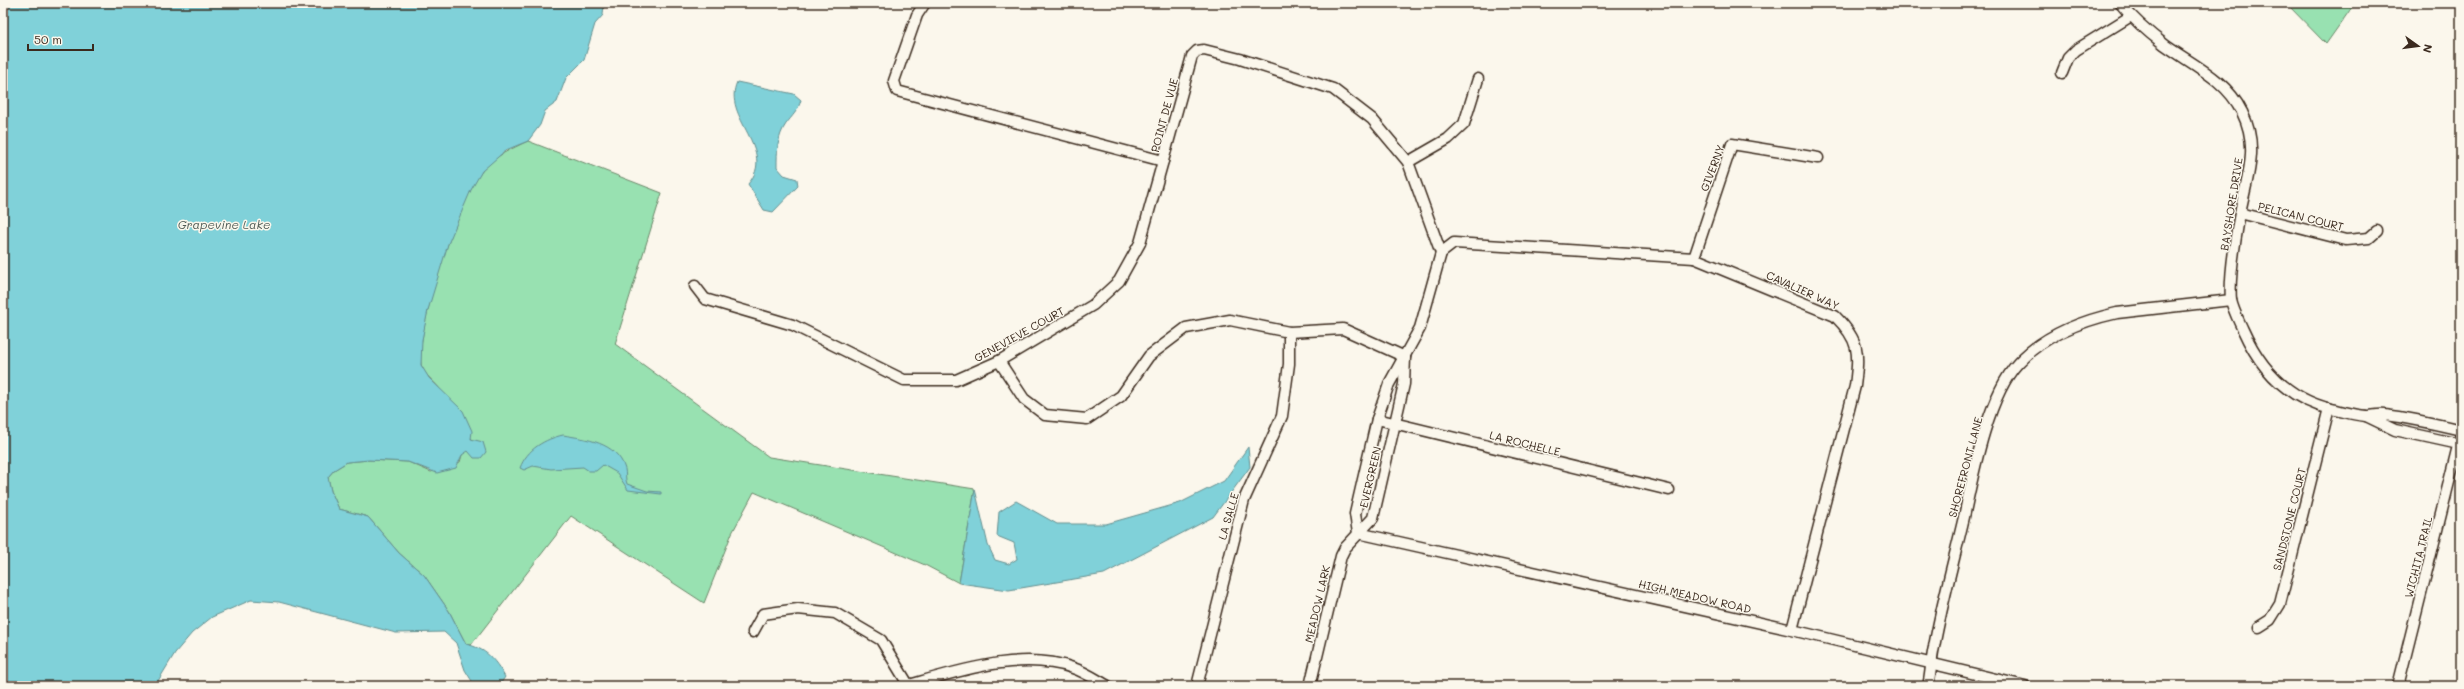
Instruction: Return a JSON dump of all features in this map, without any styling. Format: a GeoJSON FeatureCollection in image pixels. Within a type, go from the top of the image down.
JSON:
{"type":"FeatureCollection","features":[{"type":"Feature","properties":{"kind":"street","name":"POINT DE VUE"},"geometry":{"type":"LineString","coordinates":[[925,3],[917,15],[894,81],[896,91],[1163,162],[1192,56],[1196,51],[1204,50],[1292,74],[1333,89],[1380,127],[1408,162],[1441,253]]}},
{"type":"Feature","properties":{"kind":"street","name":"BAYSHORE DRIVE"},"geometry":{"type":"LineString","coordinates":[[2120,3],[2131,16],[2164,44],[2223,84],[2242,111],[2251,139],[2251,156],[2250,172],[2240,213],[2232,300],[2252,352],[2270,374],[2288,390],[2305,400],[2329,408],[2366,416],[2395,430],[2460,439]]}},
{"type":"Feature","properties":{"kind":"street"},"geometry":{"type":"LineString","coordinates":[[2062,73],[2068,58],[2076,50],[2131,16]]}},
{"type":"Feature","properties":{"kind":"street"},"geometry":{"type":"LineString","coordinates":[[1408,162],[1448,139],[1464,124],[1478,79]]}},
{"type":"Feature","properties":{"kind":"street","name":"GIVERNY"},"geometry":{"type":"LineString","coordinates":[[1694,258],[1732,144],[1818,158]]}},
{"type":"Feature","properties":{"kind":"street","name":"GENEVIEVE COURT"},"geometry":{"type":"LineString","coordinates":[[694,286],[705,299],[793,325],[904,380],[956,380],[999,361],[1093,306],[1119,282],[1140,243],[1163,162]]}},
{"type":"Feature","properties":{"kind":"street","name":"PELICAN COURT"},"geometry":{"type":"LineString","coordinates":[[2240,213],[2346,240],[2369,238],[2377,230]]}},
{"type":"Feature","properties":{"kind":"street","name":"CAVALIER WAY"},"geometry":{"type":"LineString","coordinates":[[1441,253],[1454,243],[1694,258],[1835,316],[1850,332],[1858,355],[1855,386],[1792,630]]}},
{"type":"Feature","properties":{"kind":"street","name":"EVERGREEN"},"geometry":{"type":"LineString","coordinates":[[1358,533],[1355,514],[1377,419],[1389,384],[1420,328],[1441,253]]}},
{"type":"Feature","properties":{"kind":"street","name":"SHOREFRONT LANE"},"geometry":{"type":"LineString","coordinates":[[1928,686],[1934,648],[1969,492],[1987,425],[2007,379],[2017,364],[2030,351],[2074,325],[2100,316],[2232,300]]}},
{"type":"Feature","properties":{"kind":"street"},"geometry":{"type":"LineString","coordinates":[[999,361],[1024,398],[1045,415],[1087,419],[1121,396],[1149,356],[1186,328],[1230,320],[1289,332],[1343,329],[1405,356]]}},
{"type":"Feature","properties":{"kind":"street","name":"LA SALLE"},"geometry":{"type":"LineString","coordinates":[[1197,686],[1244,500],[1282,416],[1289,364],[1289,332]]}},
{"type":"Feature","properties":{"kind":"street","name":"EVERGREEN"},"geometry":{"type":"LineString","coordinates":[[1358,533],[1373,518],[1396,424],[1404,384],[1405,356]]}},
{"type":"Feature","properties":{"kind":"street","name":"SANDSTONE COURT"},"geometry":{"type":"LineString","coordinates":[[2259,627],[2270,620],[2280,604],[2329,408]]}},
{"type":"Feature","properties":{"kind":"street","name":"BAYSHORE DRIVE"},"geometry":{"type":"LineString","coordinates":[[2366,416],[2383,414],[2423,420],[2461,430]]}},
{"type":"Feature","properties":{"kind":"street","name":"LA ROCHELLE"},"geometry":{"type":"LineString","coordinates":[[1377,419],[1669,490]]}},
{"type":"Feature","properties":{"kind":"street","name":"WICHITA TRAIL"},"geometry":{"type":"LineString","coordinates":[[2398,686],[2460,439]]}},
{"type":"Feature","properties":{"kind":"street","name":"HIGH MEADOW ROAD"},"geometry":{"type":"LineString","coordinates":[[1358,533],[1792,630],[2025,686]]}},
{"type":"Feature","properties":{"kind":"street","name":"MEADOW LARK"},"geometry":{"type":"LineString","coordinates":[[1310,686],[1341,556],[1358,533]]}},
{"type":"Feature","properties":{"kind":"street"},"geometry":{"type":"LineString","coordinates":[[753,632],[763,614],[798,609],[835,612],[881,640],[909,686],[983,665],[1044,661],[1073,668],[1108,686]]}},
{"type":"Feature","properties":{"kind":"green space"},"geometry":{"type":"Polygon","coordinates":[[[2286,3],[2355,3],[2326,44],[2286,3]]]}},
{"type":"Feature","properties":{"kind":"green space"},"geometry":{"type":"Polygon","coordinates":[[[528,141],[662,193],[615,344],[769,457],[975,489],[959,583],[925,565],[754,492],[732,533],[704,603],[571,516],[471,645],[466,644],[449,611],[424,575],[399,553],[368,517],[339,509],[331,491],[328,477],[334,470],[347,462],[369,460],[408,462],[431,472],[460,462],[462,455],[474,441],[459,423],[439,388],[422,368],[421,346],[425,322],[441,264],[462,207],[473,185],[483,170],[493,160],[528,141]]]}},
{"type":"Feature","properties":{"kind":"water","name":"Grapevine Lake"},"geometry":{"type":"Polygon","coordinates":[[[3,3],[604,3],[603,15],[595,24],[584,60],[566,78],[557,102],[545,111],[540,125],[528,141],[506,150],[482,171],[471,190],[448,244],[428,310],[422,340],[421,365],[429,378],[463,411],[472,431],[471,439],[483,442],[486,452],[481,458],[474,458],[468,451],[462,455],[456,468],[437,473],[408,462],[369,460],[347,462],[334,470],[328,477],[331,491],[339,509],[368,517],[399,553],[424,575],[449,611],[466,644],[473,646],[489,655],[497,665],[505,677],[499,686],[475,686],[465,670],[456,643],[444,632],[396,633],[279,602],[251,600],[212,617],[192,633],[175,653],[155,686],[3,686],[3,3]]]}},
{"type":"Feature","properties":{"kind":"water"},"geometry":{"type":"Polygon","coordinates":[[[737,82],[794,94],[801,100],[797,110],[783,129],[778,144],[777,155],[777,167],[784,175],[797,179],[798,186],[773,212],[764,210],[748,184],[755,171],[757,159],[753,146],[736,108],[734,95],[737,82]]]}},
{"type":"Feature","properties":{"kind":"water"},"geometry":{"type":"Polygon","coordinates":[[[563,435],[591,440],[608,447],[621,460],[625,469],[627,484],[647,491],[661,492],[661,494],[628,490],[617,473],[603,465],[596,471],[589,471],[583,467],[551,469],[533,466],[524,470],[520,468],[527,455],[537,446],[550,439],[563,435]]]}},
{"type":"Feature","properties":{"kind":"water"},"geometry":{"type":"Polygon","coordinates":[[[1248,447],[1250,467],[1213,517],[1104,574],[1009,590],[959,583],[975,489],[988,545],[995,560],[1009,564],[1017,559],[1014,543],[997,536],[999,512],[1016,501],[1057,524],[1106,524],[1180,503],[1224,481],[1248,447]]]}}]}
